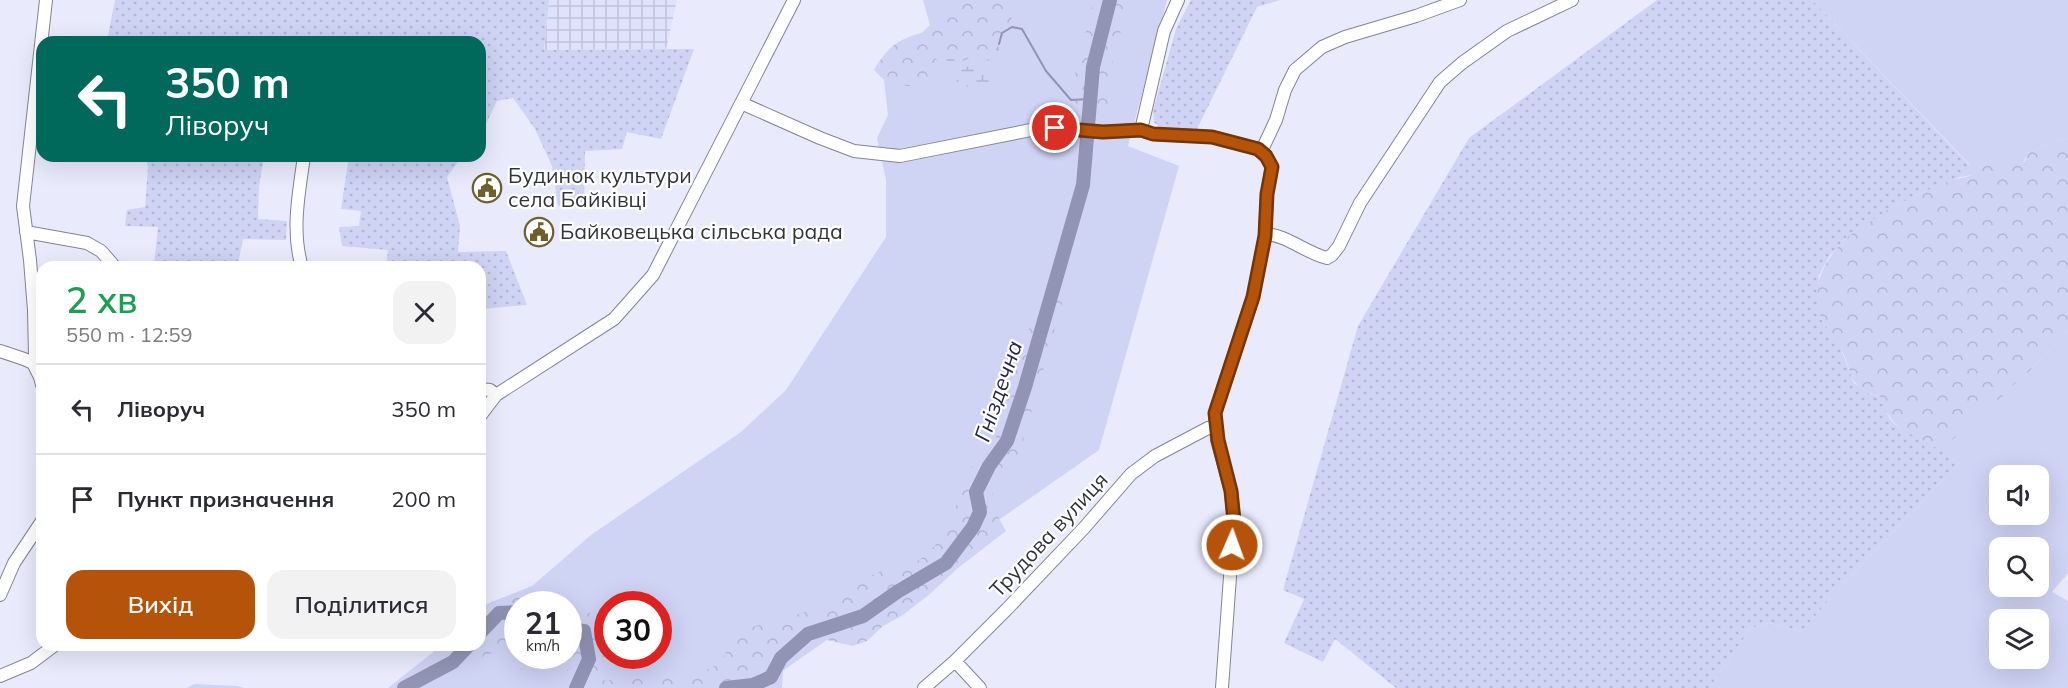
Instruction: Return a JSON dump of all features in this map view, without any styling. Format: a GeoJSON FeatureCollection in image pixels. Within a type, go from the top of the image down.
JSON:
{"type":"FeatureCollection","features":[{"type":"Feature","properties":{"kind":"street"},"geometry":{"type":"LineString","coordinates":[[42,36],[46,0]]}},
{"type":"Feature","properties":{"kind":"street"},"geometry":{"type":"LineString","coordinates":[[486,408],[496,395],[614,319],[653,275],[794,0]]}},
{"type":"Feature","properties":{"kind":"street"},"geometry":{"type":"LineString","coordinates":[[1141,130],[1164,31],[1178,0]]}},
{"type":"Feature","properties":{"kind":"street"},"geometry":{"type":"LineString","coordinates":[[1261,152],[1295,70],[1322,47],[1345,37],[1460,0]]}},
{"type":"Feature","properties":{"kind":"street"},"geometry":{"type":"LineString","coordinates":[[1266,234],[1274,234],[1317,256],[1327,258],[1332,255],[1339,246],[1360,202],[1440,82],[1507,31],[1572,0]]}},
{"type":"Feature","properties":{"kind":"street"},"geometry":{"type":"LineString","coordinates":[[36,90],[23,206],[34,310],[35,355],[33,363],[36,370]]}},
{"type":"Feature","properties":{"kind":"street"},"geometry":{"type":"LineString","coordinates":[[741,103],[854,151],[900,156],[1036,129],[1103,132],[1141,130],[1153,134],[1212,137],[1258,149],[1261,152],[1272,167],[1267,194],[1266,234],[1253,297],[1215,413],[1218,440],[1231,491],[1234,521],[1222,688]]}},
{"type":"Feature","properties":{"kind":"street"},"geometry":{"type":"LineString","coordinates":[[301,261],[296,229],[303,162]]}},
{"type":"Feature","properties":{"kind":"street"},"geometry":{"type":"LineString","coordinates":[[26,232],[87,243],[101,251],[110,261]]}},
{"type":"Feature","properties":{"kind":"street"},"geometry":{"type":"LineString","coordinates":[[0,351],[33,363]]}},
{"type":"Feature","properties":{"kind":"street"},"geometry":{"type":"LineString","coordinates":[[486,390],[496,395]]}},
{"type":"Feature","properties":{"kind":"street","name":"Трудова вулиця"},"geometry":{"type":"LineString","coordinates":[[924,688],[955,661],[1044,571],[1131,474],[1155,456],[1208,428],[1216,427]]}},
{"type":"Feature","properties":{"kind":"street"},"geometry":{"type":"LineString","coordinates":[[0,595],[14,563],[36,530]]}},
{"type":"Feature","properties":{"kind":"street"},"geometry":{"type":"LineString","coordinates":[[0,676],[31,663],[47,651]]}},
{"type":"Feature","properties":{"kind":"street"},"geometry":{"type":"LineString","coordinates":[[955,661],[980,688]]}},
{"type":"Feature","properties":{"kind":"shaded area"},"geometry":{"type":"Polygon","coordinates":[[[549,0],[677,0],[666,49],[544,50],[549,0]]]}},
{"type":"Feature","properties":{"kind":"green space"},"geometry":{"type":"Polygon","coordinates":[[[115,0],[549,0],[544,50],[694,49],[661,139],[627,132],[622,149],[585,151],[584,202],[558,206],[552,166],[535,129],[513,98],[497,101],[486,123],[486,36],[108,36],[115,0]]]}},
{"type":"Feature","properties":{"kind":"green space"},"geometry":{"type":"Polygon","coordinates":[[[923,0],[1167,0],[1128,146],[1179,166],[1099,450],[758,688],[388,688],[434,651],[486,651],[487,604],[504,597],[504,669],[582,669],[582,591],[520,591],[532,586],[591,535],[741,432],[786,390],[886,237],[886,180],[877,138],[888,115],[883,71],[930,25],[923,0]]]}},
{"type":"Feature","properties":{"kind":"green space"},"geometry":{"type":"Polygon","coordinates":[[[954,0],[1004,0],[1012,19],[999,44],[963,61],[943,76],[914,86],[890,86],[874,70],[881,59],[887,51],[901,41],[938,28],[954,0]]]}},
{"type":"Feature","properties":{"kind":"green space"},"geometry":{"type":"Polygon","coordinates":[[[1094,0],[1130,0],[1113,58],[1109,127],[1076,130],[1074,79],[1094,0]]]}},
{"type":"Feature","properties":{"kind":"green space"},"geometry":{"type":"Polygon","coordinates":[[[1191,0],[1280,0],[1257,7],[1195,133],[1162,130],[1154,122],[1153,111],[1176,29],[1191,0]]]}},
{"type":"Feature","properties":{"kind":"green space"},"geometry":{"type":"Polygon","coordinates":[[[1657,0],[1812,0],[1969,165],[1960,177],[1892,207],[1847,237],[1830,255],[1819,275],[1817,301],[1821,319],[1840,347],[1854,383],[1884,400],[1889,416],[1898,427],[1934,447],[1958,464],[1835,593],[1802,631],[1769,623],[1751,628],[1709,688],[1396,688],[1335,639],[1323,662],[1284,643],[1304,599],[1283,590],[1358,326],[1469,138],[1657,0]]]}},
{"type":"Feature","properties":{"kind":"green space"},"geometry":{"type":"Polygon","coordinates":[[[1812,0],[2068,0],[2068,138],[2029,152],[2023,162],[1981,167],[1973,175],[1960,177],[1969,164],[1812,0]]]}},
{"type":"Feature","properties":{"kind":"green space"},"geometry":{"type":"Polygon","coordinates":[[[999,44],[999,59],[988,75],[992,88],[987,84],[959,88],[954,74],[933,56],[938,51],[973,68],[980,66],[992,56],[999,44]]]}},
{"type":"Feature","properties":{"kind":"green space"},"geometry":{"type":"Polygon","coordinates":[[[2068,138],[2068,330],[2025,376],[1997,401],[1974,416],[1947,444],[1935,447],[1899,428],[1890,417],[1879,396],[1855,383],[1844,354],[1825,325],[1818,308],[1820,279],[1829,258],[1844,240],[1863,225],[1908,199],[1953,180],[1972,175],[1986,165],[2018,158],[2024,162],[2029,152],[2068,138]]]}},
{"type":"Feature","properties":{"kind":"green space"},"geometry":{"type":"Polygon","coordinates":[[[147,162],[263,162],[259,187],[258,219],[287,221],[286,240],[243,239],[239,261],[154,261],[158,227],[125,226],[127,210],[145,207],[147,162]]]}},
{"type":"Feature","properties":{"kind":"green space"},"geometry":{"type":"Polygon","coordinates":[[[348,162],[458,162],[447,177],[460,226],[458,252],[506,251],[527,305],[486,308],[486,261],[387,261],[388,250],[342,246],[339,227],[359,226],[361,211],[341,209],[348,162]]]}},
{"type":"Feature","properties":{"kind":"green space"},"geometry":{"type":"Polygon","coordinates":[[[1066,289],[1016,466],[995,480],[991,504],[1006,531],[958,568],[931,593],[903,615],[883,626],[867,641],[853,646],[827,640],[812,642],[783,671],[782,688],[553,688],[568,669],[582,669],[582,612],[594,615],[594,669],[609,669],[604,681],[690,675],[716,665],[739,630],[806,612],[875,574],[887,569],[908,567],[920,559],[938,543],[951,524],[957,502],[956,491],[972,467],[992,450],[1040,293],[1066,289]]]}},
{"type":"Feature","properties":{"kind":"green space"},"geometry":{"type":"Polygon","coordinates":[[[2068,330],[2068,573],[2052,592],[2068,601],[2068,688],[1709,688],[1751,628],[1769,623],[1802,631],[1835,593],[1958,464],[1934,447],[1948,442],[1973,416],[1997,401],[2068,330]]]}},
{"type":"Feature","properties":{"kind":"green space"},"geometry":{"type":"Polygon","coordinates":[[[504,598],[504,648],[459,666],[441,676],[438,655],[442,651],[486,651],[486,606],[504,598]]]}},
{"type":"Feature","properties":{"kind":"green space"},"geometry":{"type":"Polygon","coordinates":[[[194,684],[237,686],[244,688],[187,688],[194,684]]]}},
{"type":"Feature","properties":{"kind":"waterway","name":"Гніздечна"},"geometry":{"type":"LineString","coordinates":[[726,688],[753,685],[771,677],[781,658],[808,634],[863,616],[897,592],[946,563],[973,527],[980,512],[976,492],[989,466],[1007,441],[1025,387],[1083,185],[1093,67],[1110,0]]}},
{"type":"Feature","properties":{"kind":"waterway"},"geometry":{"type":"LineString","coordinates":[[999,44],[1002,33],[1012,27],[1022,29],[1046,71],[1071,100],[1090,99]]}},
{"type":"Feature","properties":{"kind":"waterway","name":"Гніздечна"},"geometry":{"type":"LineString","coordinates":[[486,627],[499,613],[504,613]]}},
{"type":"Feature","properties":{"kind":"waterway","name":"Гніздечна"},"geometry":{"type":"LineString","coordinates":[[576,688],[589,659],[584,631],[582,631]]}},
{"type":"Feature","properties":{"kind":"waterway","name":"Гніздечна"},"geometry":{"type":"LineString","coordinates":[[404,688],[453,662],[463,651]]}},
{"type":"Feature","properties":{"kind":"place","name":"Будинок культури села Байківці"},"geometry":{"type":"Point","coordinates":[487,188]}},
{"type":"Feature","properties":{"kind":"place","name":"Байковецька сільська рада"},"geometry":{"type":"Point","coordinates":[539,232]}},
{"type":"Feature","properties":{"kind":"route"},"geometry":{"type":"LineString","coordinates":[[1055,128],[1103,132],[1141,130],[1153,134],[1212,137],[1258,149],[1266,156],[1272,167],[1267,194],[1265,236],[1253,297],[1215,413],[1218,440],[1231,491],[1234,521],[1232,545]]}}]}
